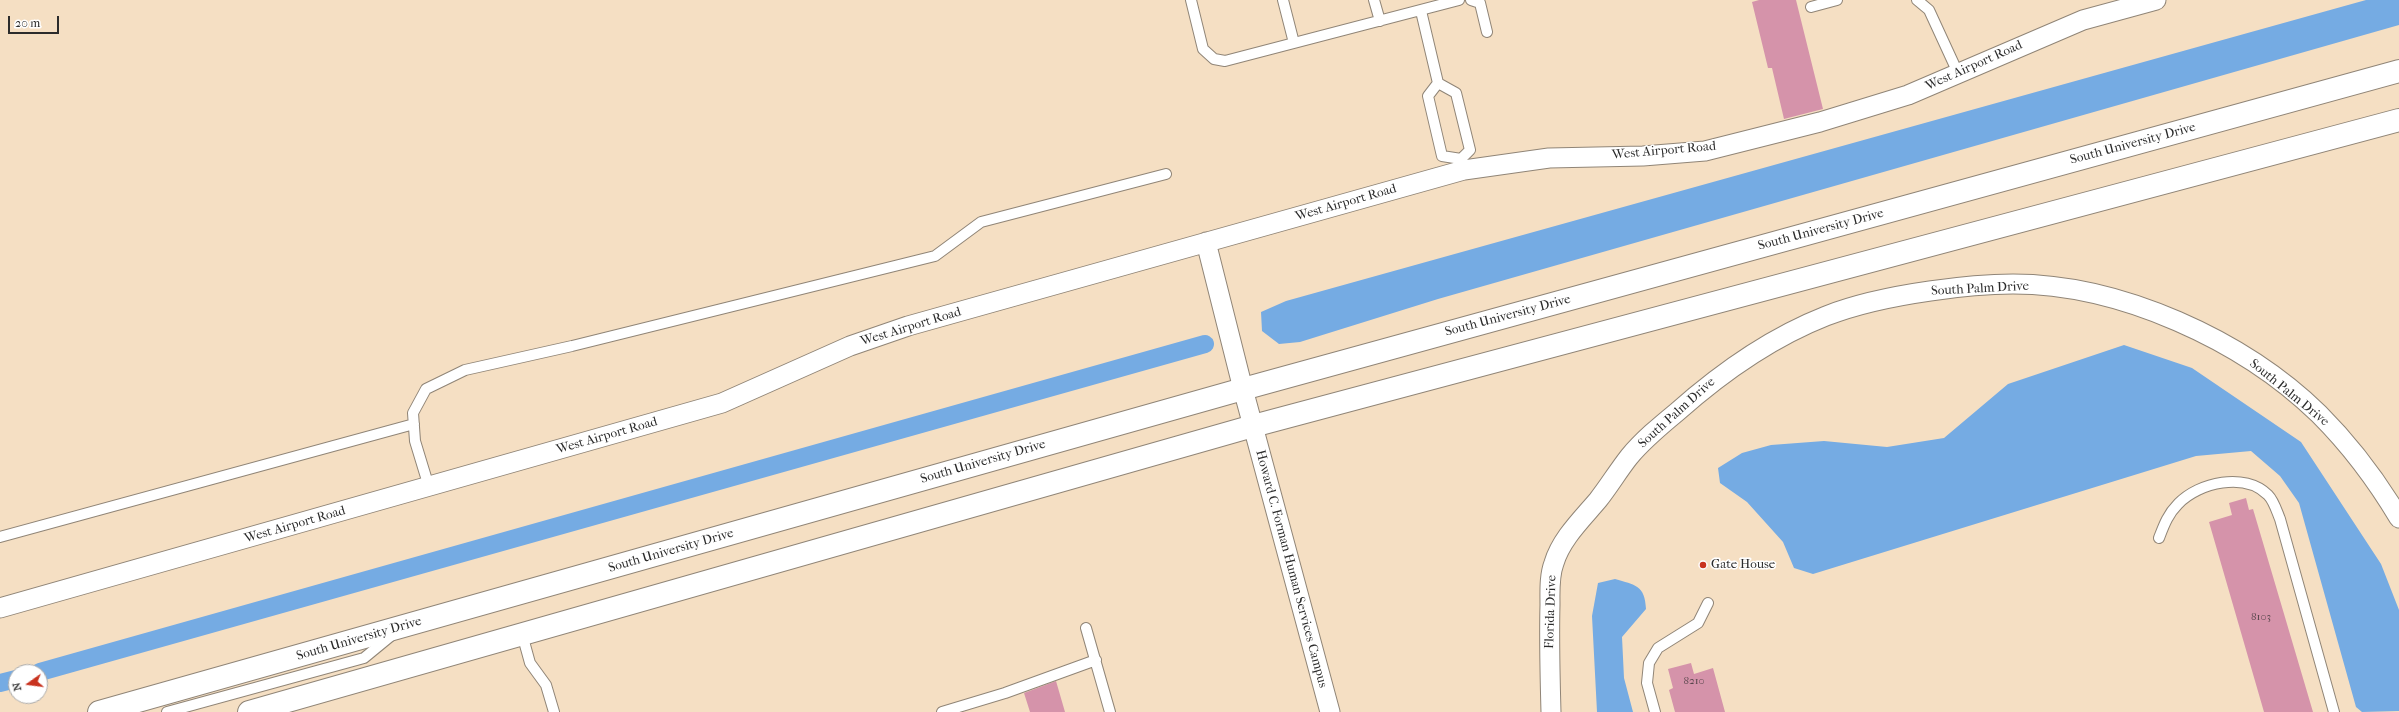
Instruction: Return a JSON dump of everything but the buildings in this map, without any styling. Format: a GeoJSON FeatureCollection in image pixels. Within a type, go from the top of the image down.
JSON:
{"type":"FeatureCollection","features":[{"type":"Feature","properties":{"kind":"main road","name":"South University Drive"},"geometry":{"type":"LineString","coordinates":[[99,712],[1243,389],[2399,72]]}},
{"type":"Feature","properties":{"kind":"main road"},"geometry":{"type":"LineString","coordinates":[[249,712],[1253,426],[2399,120]]}},
{"type":"Feature","properties":{"kind":"street","name":"West Airport Road"},"geometry":{"type":"LineString","coordinates":[[0,608],[722,403],[850,346],[908,326],[1206,242],[1462,164],[1549,158],[1643,156],[1705,151],[1820,122],[1908,95],[2083,20],[2156,0]]}},
{"type":"Feature","properties":{"kind":"street"},"geometry":{"type":"LineString","coordinates":[[1206,242],[1253,426]]}},
{"type":"Feature","properties":{"kind":"street","name":"South Palm Drive"},"geometry":{"type":"LineString","coordinates":[[1581,520],[1630,457],[1657,429],[1711,382],[1768,343],[1828,315],[1888,298],[1951,288],[2014,284],[2060,288],[2114,300],[2169,318],[2212,338],[2257,365],[2318,413],[2334,430],[2350,448],[2399,518]]}},
{"type":"Feature","properties":{"kind":"street","name":"Howard C. Forman Human Services Campus"},"geometry":{"type":"LineString","coordinates":[[1253,426],[1330,712]]}},
{"type":"Feature","properties":{"kind":"street","name":"Florida Drive"},"geometry":{"type":"LineString","coordinates":[[1551,712],[1549,636],[1550,586],[1554,564],[1566,539],[1581,520]]}},
{"type":"Feature","properties":{"kind":"lane"},"geometry":{"type":"LineString","coordinates":[[1191,0],[1203,49],[1214,59],[1225,61],[1459,0]]}},
{"type":"Feature","properties":{"kind":"lane"},"geometry":{"type":"LineString","coordinates":[[1283,0],[1294,43]]}},
{"type":"Feature","properties":{"kind":"lane"},"geometry":{"type":"LineString","coordinates":[[1374,0],[1380,21]]}},
{"type":"Feature","properties":{"kind":"lane"},"geometry":{"type":"LineString","coordinates":[[1471,0],[1480,3],[1487,32]]}},
{"type":"Feature","properties":{"kind":"lane"},"geometry":{"type":"LineString","coordinates":[[1811,7],[1837,0]]}},
{"type":"Feature","properties":{"kind":"lane"},"geometry":{"type":"LineString","coordinates":[[1917,0],[1929,10],[1958,73]]}},
{"type":"Feature","properties":{"kind":"lane"},"geometry":{"type":"LineString","coordinates":[[1421,11],[1438,83],[1456,93],[1470,150],[1462,164],[1442,156],[1428,96],[1438,83]]}},
{"type":"Feature","properties":{"kind":"lane"},"geometry":{"type":"LineString","coordinates":[[429,487],[415,441],[413,413],[426,389],[465,370],[579,344],[935,256],[981,222],[1166,174]]}},
{"type":"Feature","properties":{"kind":"lane"},"geometry":{"type":"LineString","coordinates":[[0,537],[414,424]]}},
{"type":"Feature","properties":{"kind":"lane"},"geometry":{"type":"LineString","coordinates":[[2159,538],[2167,517],[2179,502],[2208,486],[2236,481],[2250,484],[2268,495],[2280,520],[2334,712]]}},
{"type":"Feature","properties":{"kind":"lane"},"geometry":{"type":"LineString","coordinates":[[1655,712],[1647,684],[1649,663],[1658,648],[1698,623],[1708,603]]}},
{"type":"Feature","properties":{"kind":"lane"},"geometry":{"type":"LineString","coordinates":[[167,712],[364,658],[403,626]]}},
{"type":"Feature","properties":{"kind":"lane"},"geometry":{"type":"LineString","coordinates":[[1086,628],[1110,712]]}},
{"type":"Feature","properties":{"kind":"lane"},"geometry":{"type":"LineString","coordinates":[[522,634],[530,663],[546,685],[554,712]]}},
{"type":"Feature","properties":{"kind":"lane"},"geometry":{"type":"LineString","coordinates":[[942,712],[1005,693],[1096,660]]}},
{"type":"Feature","properties":{"kind":"water"},"geometry":{"type":"Polygon","coordinates":[[[2366,0],[2399,0],[2399,25],[1438,299],[1300,342],[1279,344],[1262,331],[1261,312],[1286,301],[2366,0]]]}},
{"type":"Feature","properties":{"kind":"water"},"geometry":{"type":"Polygon","coordinates":[[[2124,345],[2192,368],[2301,442],[2381,564],[2399,610],[2399,711],[2362,712],[2356,707],[2299,503],[2280,476],[2251,451],[2196,456],[1813,574],[1794,568],[1783,542],[1747,502],[1720,483],[1718,468],[1742,453],[1771,445],[1824,441],[1887,447],[1944,438],[2008,384],[2124,345]]]}},
{"type":"Feature","properties":{"kind":"water"},"geometry":{"type":"Polygon","coordinates":[[[1615,579],[1638,587],[1644,595],[1645,601],[1646,609],[1622,637],[1624,678],[1633,712],[1597,712],[1592,616],[1598,583],[1615,579]]]}},
{"type":"Feature","properties":{"kind":"waterway"},"geometry":{"type":"LineString","coordinates":[[48,670],[1205,344]]}},
{"type":"Feature","properties":{"kind":"waterway"},"geometry":{"type":"LineString","coordinates":[[0,683],[8,681]]}},
{"type":"Feature","properties":{"kind":"place","name":"Gate House"},"geometry":{"type":"Point","coordinates":[1703,565]}}]}
